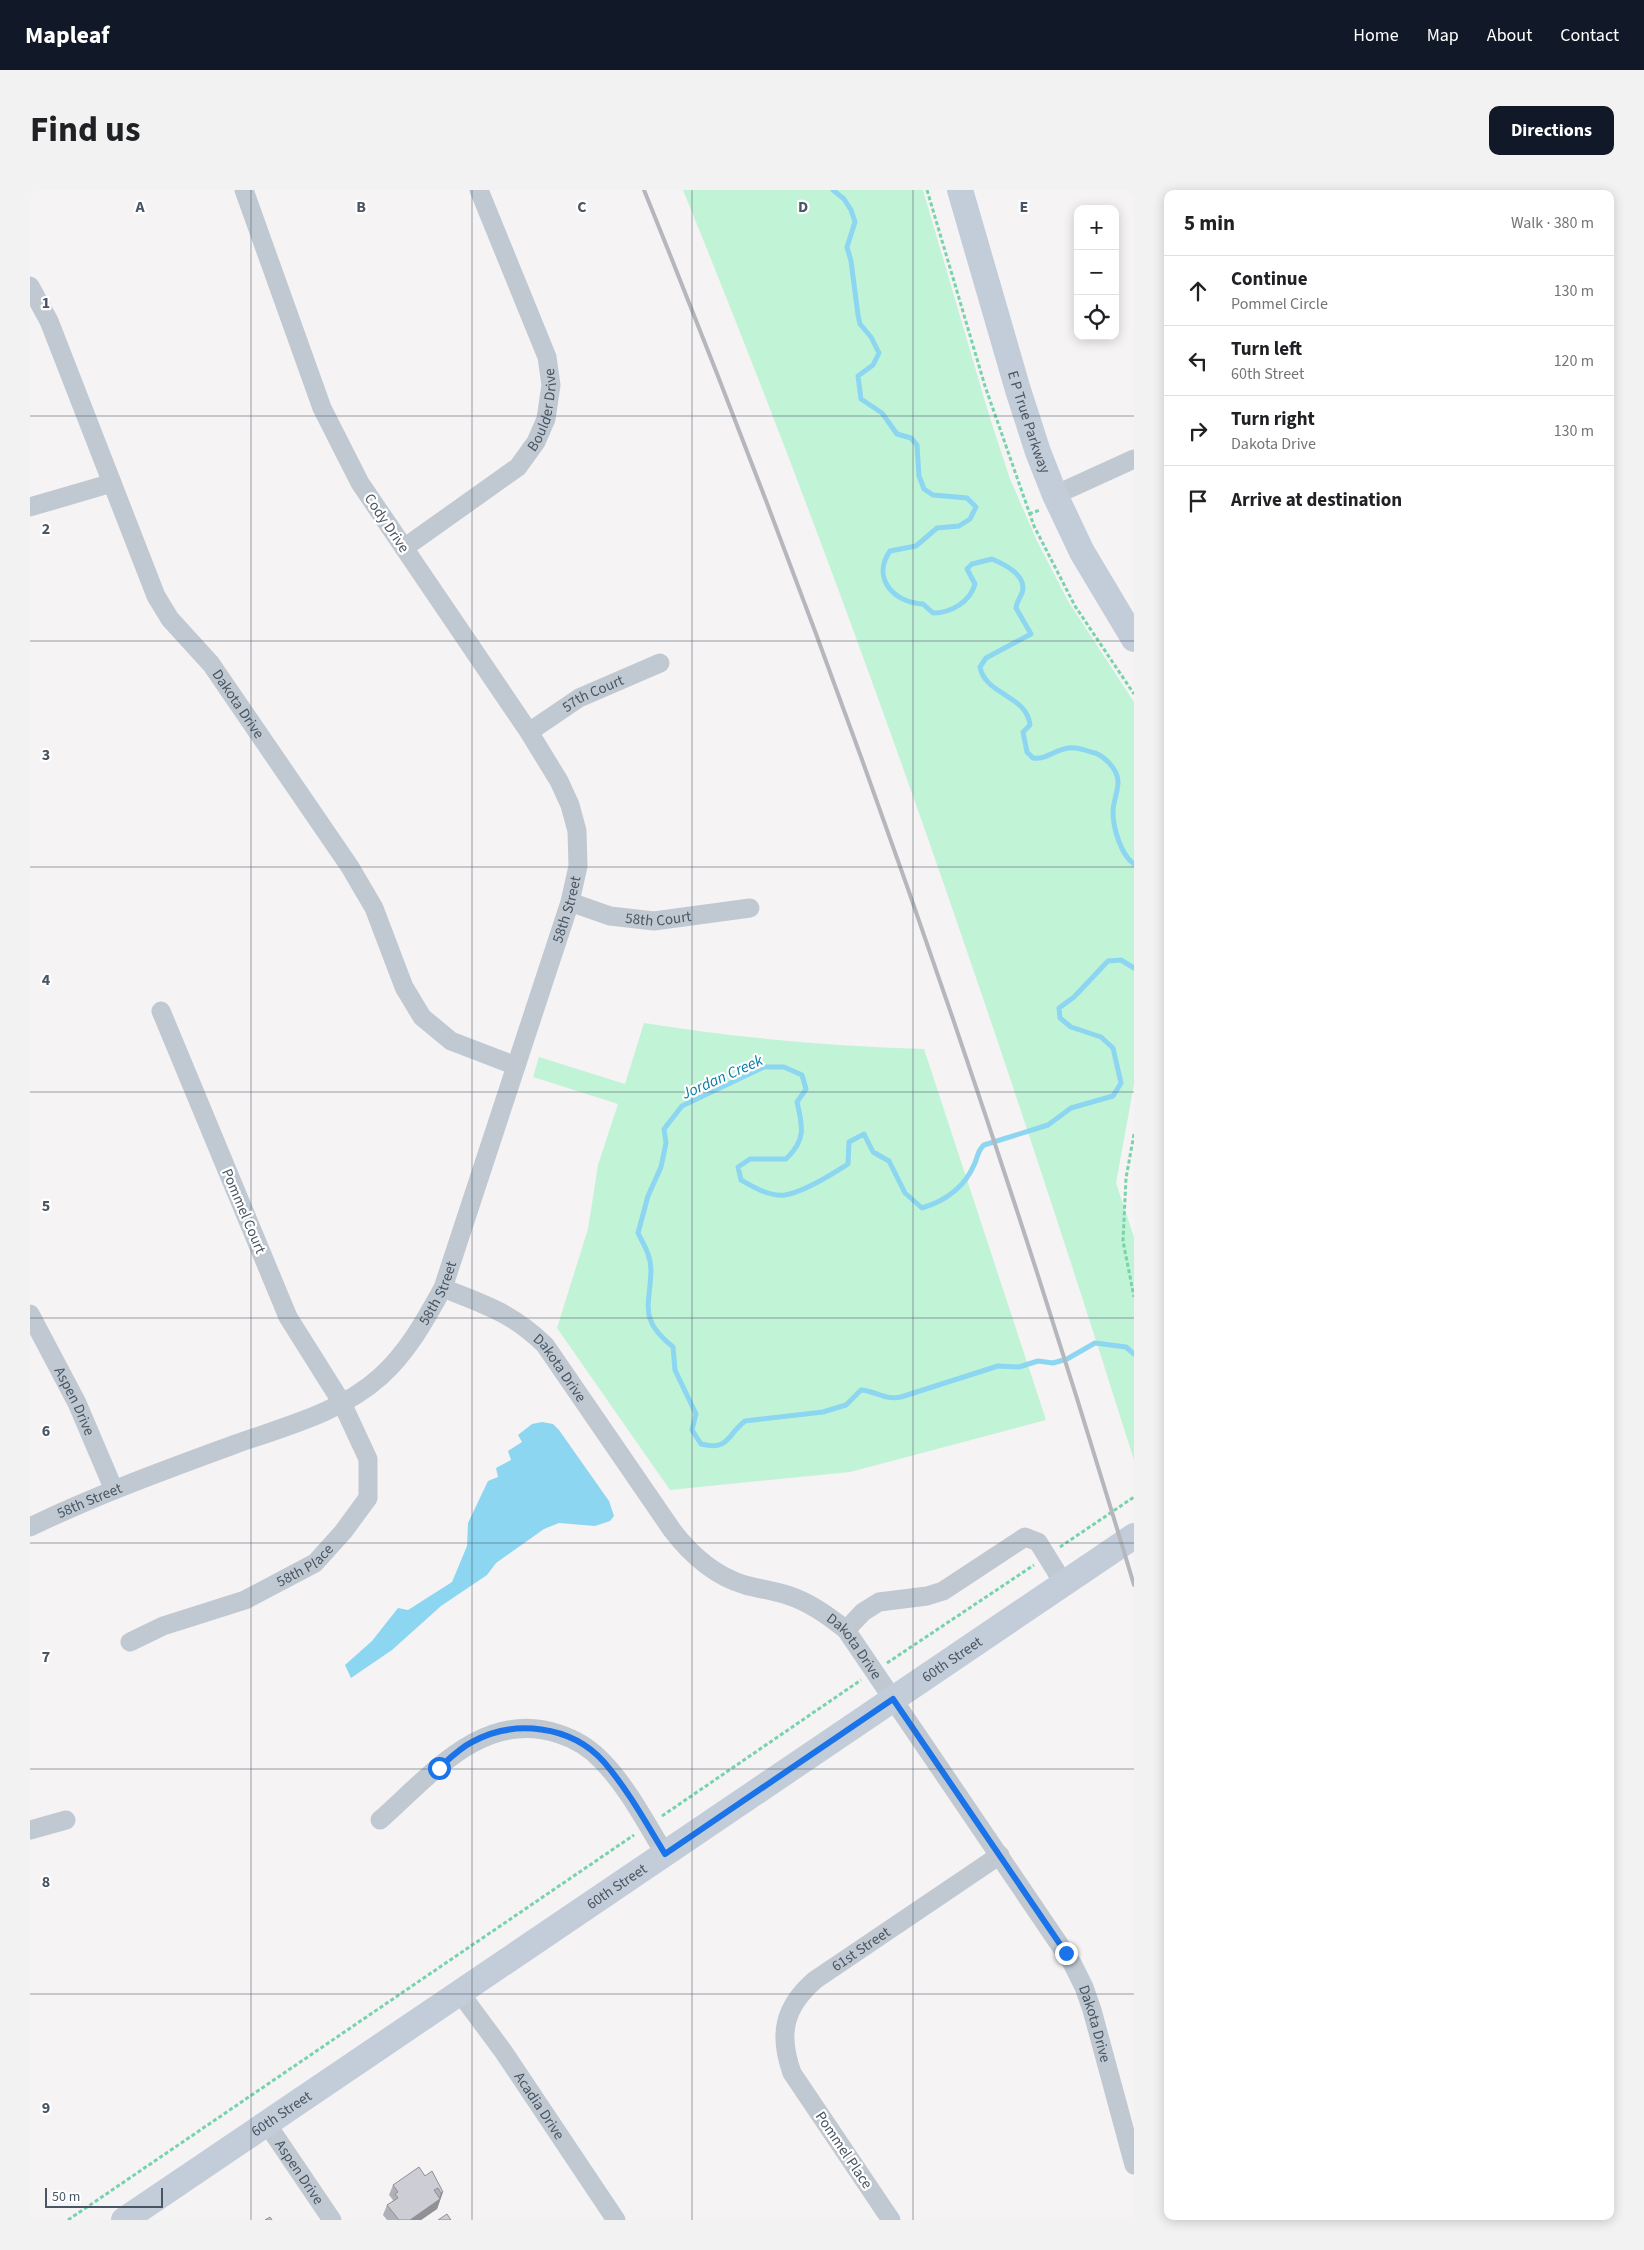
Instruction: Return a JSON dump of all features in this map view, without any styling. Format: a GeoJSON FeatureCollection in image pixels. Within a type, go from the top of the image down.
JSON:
{"type":"FeatureCollection","features":[{"type":"Feature","properties":{"kind":"main road","name":"E P True Parkway"},"geometry":{"type":"LineString","coordinates":[[960,190],[1018,390],[1055,495],[1082,552],[1134,639]]}},
{"type":"Feature","properties":{"kind":"main road","name":"60th Street"},"geometry":{"type":"LineString","coordinates":[[124,2220],[1134,1536]]}},
{"type":"Feature","properties":{"kind":"street","name":"Cody Drive"},"geometry":{"type":"LineString","coordinates":[[244,190],[322,408],[360,483],[529,732],[559,781],[570,805],[577,832]]}},
{"type":"Feature","properties":{"kind":"street","name":"Boulder Drive"},"geometry":{"type":"LineString","coordinates":[[404,548],[518,467],[536,442],[546,419],[551,385],[547,357],[479,190]]}},
{"type":"Feature","properties":{"kind":"street","name":"Dakota Drive"},"geometry":{"type":"LineString","coordinates":[[30,286],[49,321],[156,596],[170,619],[211,664],[350,866],[374,908],[404,987],[422,1017],[452,1041],[516,1066]]}},
{"type":"Feature","properties":{"kind":"street"},"geometry":{"type":"LineString","coordinates":[[1055,495],[1134,459]]}},
{"type":"Feature","properties":{"kind":"street"},"geometry":{"type":"LineString","coordinates":[[30,507],[112,483]]}},
{"type":"Feature","properties":{"kind":"street","name":"57th Court"},"geometry":{"type":"LineString","coordinates":[[529,732],[579,698],[660,663]]}},
{"type":"Feature","properties":{"kind":"street","name":"58th Street"},"geometry":{"type":"LineString","coordinates":[[30,1527],[114,1490],[342,1403],[380,1377],[408,1346],[443,1288],[570,902],[578,866],[577,832]]}},
{"type":"Feature","properties":{"kind":"street","name":"58th Court"},"geometry":{"type":"LineString","coordinates":[[570,902],[610,916],[654,921],[750,908]]}},
{"type":"Feature","properties":{"kind":"street","name":"Pommel Court"},"geometry":{"type":"LineString","coordinates":[[161,1011],[288,1317],[342,1403]]}},
{"type":"Feature","properties":{"kind":"street","name":"Dakota Drive"},"geometry":{"type":"LineString","coordinates":[[443,1288],[506,1313],[526,1327],[545,1345],[672,1530],[702,1562],[721,1574],[744,1584],[790,1596],[812,1605],[846,1630],[1066,1953],[1084,1987],[1134,2164]]}},
{"type":"Feature","properties":{"kind":"street","name":"Aspen Drive"},"geometry":{"type":"LineString","coordinates":[[30,1314],[77,1402],[114,1490]]}},
{"type":"Feature","properties":{"kind":"street","name":"58th Place"},"geometry":{"type":"LineString","coordinates":[[130,1642],[163,1626],[245,1600],[275,1586],[315,1563],[368,1498],[368,1459],[342,1403]]}},
{"type":"Feature","properties":{"kind":"street"},"geometry":{"type":"LineString","coordinates":[[846,1630],[863,1612],[879,1602],[927,1596],[944,1591],[1025,1537],[1038,1542],[1064,1584]]}},
{"type":"Feature","properties":{"kind":"street"},"geometry":{"type":"LineString","coordinates":[[380,1820],[470,1742],[489,1734],[510,1729],[530,1728],[549,1730],[569,1737],[587,1747],[603,1761],[665,1854]]}},
{"type":"Feature","properties":{"kind":"street"},"geometry":{"type":"LineString","coordinates":[[30,1830],[66,1820]]}},
{"type":"Feature","properties":{"kind":"street","name":"61st Street"},"geometry":{"type":"LineString","coordinates":[[796,2080],[786,2056],[784,2037],[786,2020],[792,2006],[802,1992],[815,1980],[1000,1855]]}},
{"type":"Feature","properties":{"kind":"street","name":"Acadia Drive"},"geometry":{"type":"LineString","coordinates":[[460,1992],[503,2051],[616,2220]]}},
{"type":"Feature","properties":{"kind":"street","name":"Pommel Place"},"geometry":{"type":"LineString","coordinates":[[796,2080],[891,2220]]}},
{"type":"Feature","properties":{"kind":"street","name":"Aspen Drive"},"geometry":{"type":"LineString","coordinates":[[266,2124],[332,2220]]}},
{"type":"Feature","properties":{"kind":"path"},"geometry":{"type":"LineString","coordinates":[[1134,1134],[1126,1178],[1123,1241],[1134,1297]]}},
{"type":"Feature","properties":{"kind":"path"},"geometry":{"type":"LineString","coordinates":[[892,1661],[1134,1497]]}},
{"type":"Feature","properties":{"kind":"path"},"geometry":{"type":"LineString","coordinates":[[656,1820],[858,1683]]}},
{"type":"Feature","properties":{"kind":"path"},"geometry":{"type":"LineString","coordinates":[[68,2220],[637,1833]]}},
{"type":"Feature","properties":{"kind":"green space"},"geometry":{"type":"Polygon","coordinates":[[[683,190],[923,190],[989,415],[1010,479],[1037,541],[1068,601],[1134,702],[1134,1084],[1116,1183],[1134,1237],[1134,1460],[1030,1139],[922,820],[806,504],[746,346],[683,190]]]}},
{"type":"Feature","properties":{"kind":"green space"},"geometry":{"type":"Polygon","coordinates":[[[644,1023],[784,1040],[924,1049],[1046,1420],[850,1472],[670,1490],[557,1328],[588,1229],[598,1165],[618,1104],[533,1077],[539,1057],[625,1084],[644,1023]]]}},
{"type":"Feature","properties":{"kind":"water"},"geometry":{"type":"Polygon","coordinates":[[[542,1422],[553,1424],[559,1430],[609,1501],[614,1516],[610,1521],[595,1526],[559,1523],[544,1529],[496,1563],[487,1575],[441,1606],[392,1650],[351,1678],[345,1665],[372,1641],[398,1608],[408,1610],[452,1582],[467,1546],[468,1523],[488,1481],[498,1477],[496,1468],[511,1460],[508,1451],[522,1442],[518,1435],[532,1424],[542,1422]]]}},
{"type":"Feature","properties":{"kind":"building"},"geometry":{"type":"Polygon","coordinates":[[[419,2167],[425,2176],[432,2171],[443,2192],[441,2193],[438,2188],[434,2190],[440,2199],[410,2220],[399,2220],[387,2205],[398,2198],[395,2194],[398,2192],[393,2185],[419,2167]]]}},
{"type":"Feature","properties":{"kind":"building"},"geometry":{"type":"Polygon","coordinates":[[[447,2214],[451,2220],[438,2220],[447,2214]]]}},
{"type":"Feature","properties":{"kind":"waterway","name":"Jordan Creek"},"geometry":{"type":"LineString","coordinates":[[833,190],[844,199],[851,210],[855,222],[847,247],[851,261],[858,315],[860,324],[871,337],[879,353],[873,365],[858,376],[861,399],[882,413],[897,434],[911,438],[917,445],[919,476],[924,489],[933,495],[967,498],[976,507],[970,519],[959,526],[937,528],[916,546],[890,551],[885,561],[884,579],[888,587],[895,594],[912,603],[923,604],[933,613],[953,609],[969,596],[975,584],[967,569],[972,564],[992,559],[1014,571],[1022,581],[1023,587],[1016,608],[1031,634],[986,658],[980,667],[983,676],[997,690],[1022,707],[1027,715],[1030,725],[1023,732],[1027,752],[1033,758],[1074,748],[1096,753],[1113,767],[1118,782],[1113,808],[1114,826],[1125,854],[1134,864]]}},
{"type":"Feature","properties":{"kind":"waterway","name":"Jordan Creek"},"geometry":{"type":"LineString","coordinates":[[1134,968],[1121,960],[1108,961],[1074,997],[1059,1008],[1060,1018],[1071,1027],[1101,1037],[1113,1048],[1121,1083],[1113,1096],[1071,1108],[1048,1125],[984,1145],[965,1180],[953,1192],[938,1202],[922,1208],[905,1193],[889,1161],[873,1152],[864,1134],[849,1142],[848,1164],[818,1182],[793,1193],[785,1195],[773,1194],[762,1191],[741,1180],[738,1167],[750,1159],[786,1159],[797,1146],[800,1139],[801,1119],[797,1102],[806,1089],[802,1075],[784,1067],[764,1067],[682,1106],[664,1129],[666,1143],[661,1167],[648,1196],[638,1233],[647,1251],[651,1265],[648,1303],[650,1320],[662,1337],[673,1347],[675,1370],[696,1414],[692,1430],[701,1444],[710,1446],[722,1444],[745,1421],[823,1412],[846,1405],[861,1390],[886,1397],[901,1397],[998,1366],[1019,1367],[1038,1361],[1053,1363],[1067,1359],[1095,1343],[1126,1347],[1134,1354]]}},
{"type":"Feature","properties":{"kind":"railway"},"geometry":{"type":"LineString","coordinates":[[644,190],[779,534],[906,882],[1024,1232],[1134,1585]]}},
{"type":"Feature","properties":{"kind":"route"},"geometry":{"type":"LineString","coordinates":[[439,1768],[470,1742],[489,1734],[510,1729],[530,1728],[549,1730],[569,1737],[587,1747],[603,1761],[615,1776],[665,1854],[893,1699],[1066,1953]]}}]}
